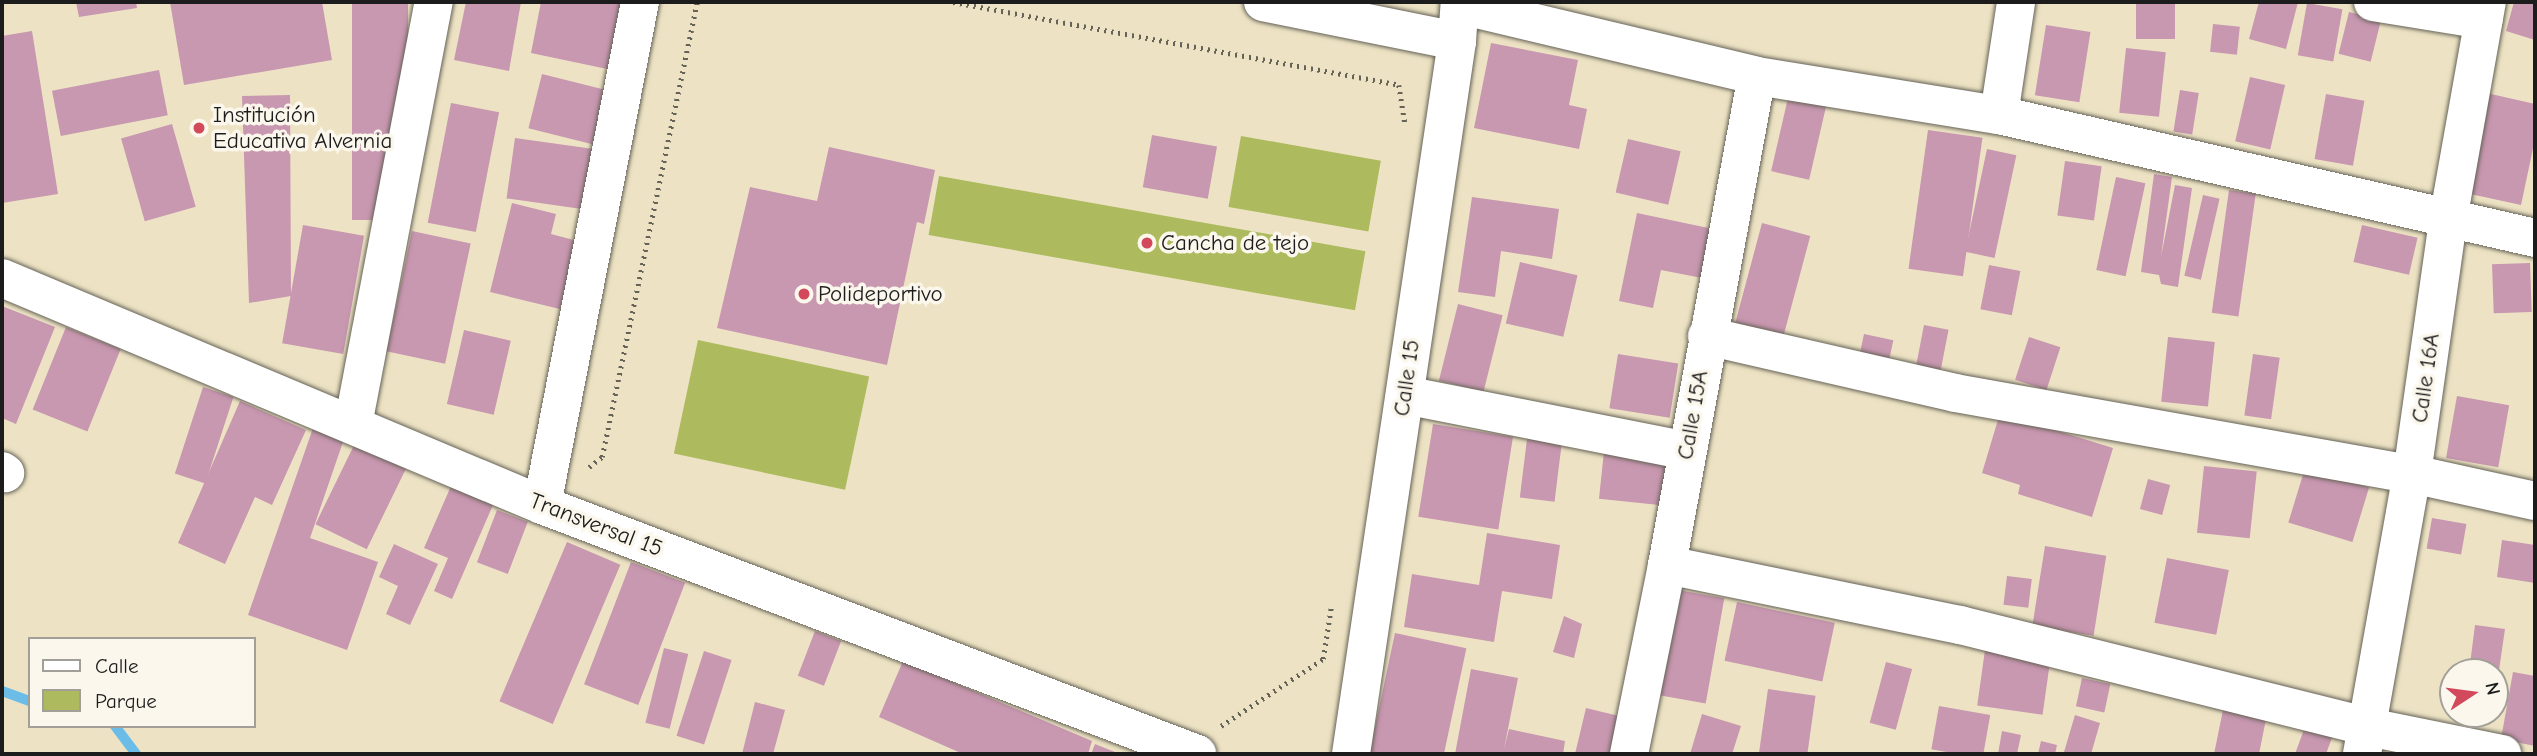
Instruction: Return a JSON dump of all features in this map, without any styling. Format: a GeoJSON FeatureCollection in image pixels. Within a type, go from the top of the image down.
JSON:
{"type":"FeatureCollection","features":[{"type":"Feature","properties":{"kind":"street"},"geometry":{"type":"LineString","coordinates":[[353,425],[434,2]]}},
{"type":"Feature","properties":{"kind":"street"},"geometry":{"type":"LineString","coordinates":[[542,505],[640,2]]}},
{"type":"Feature","properties":{"kind":"street"},"geometry":{"type":"LineString","coordinates":[[1263,2],[1414,17],[1459,16],[1757,76],[1999,115],[2535,238]]}},
{"type":"Feature","properties":{"kind":"street"},"geometry":{"type":"LineString","coordinates":[[1999,115],[2016,2]]}},
{"type":"Feature","properties":{"kind":"street"},"geometry":{"type":"LineString","coordinates":[[2373,2],[2485,11]]}},
{"type":"Feature","properties":{"kind":"street","name":"Calle 16A"},"geometry":{"type":"LineString","coordinates":[[2365,740],[2412,474],[2448,220],[2485,11]]}},
{"type":"Feature","properties":{"kind":"street","name":"Calle 15"},"geometry":{"type":"LineString","coordinates":[[1351,754],[1459,16]]}},
{"type":"Feature","properties":{"kind":"street","name":"Calle 15A"},"geometry":{"type":"LineString","coordinates":[[1629,754],[1667,565],[1707,336],[1757,76]]}},
{"type":"Feature","properties":{"kind":"street","name":"Transversal 15"},"geometry":{"type":"LineString","coordinates":[[2,278],[542,505],[1191,752]]}},
{"type":"Feature","properties":{"kind":"street"},"geometry":{"type":"LineString","coordinates":[[1707,336],[1955,393],[2412,474],[2535,501]]}},
{"type":"Feature","properties":{"kind":"street"},"geometry":{"type":"LineString","coordinates":[[1405,395],[1687,451]]}},
{"type":"Feature","properties":{"kind":"street"},"geometry":{"type":"LineString","coordinates":[[1667,565],[1960,625],[2365,740],[2502,754]]}},
{"type":"Feature","properties":{"kind":"path"},"geometry":{"type":"LineString","coordinates":[[542,505],[601,457],[698,2]]}},
{"type":"Feature","properties":{"kind":"path"},"geometry":{"type":"LineString","coordinates":[[953,2],[1399,85],[1406,135]]}},
{"type":"Feature","properties":{"kind":"path"},"geometry":{"type":"LineString","coordinates":[[1191,752],[1323,659],[1332,605]]}},
{"type":"Feature","properties":{"kind":"green space"},"geometry":{"type":"Polygon","coordinates":[[[1241,136],[1381,161],[1368,232],[1228,207],[1241,136]]]}},
{"type":"Feature","properties":{"kind":"green space","name":"Cancha de tejo"},"geometry":{"type":"Polygon","coordinates":[[[939,176],[1365,251],[1355,310],[929,235],[939,176]]]}},
{"type":"Feature","properties":{"kind":"green space"},"geometry":{"type":"Polygon","coordinates":[[[698,340],[869,376],[845,490],[674,453],[698,340]]]}},
{"type":"Feature","properties":{"kind":"building"},"geometry":{"type":"Polygon","coordinates":[[[76,2],[136,2],[137,8],[79,17],[76,2]]]}},
{"type":"Feature","properties":{"kind":"building"},"geometry":{"type":"Polygon","coordinates":[[[170,2],[322,2],[332,60],[184,85],[170,2]]]}},
{"type":"Feature","properties":{"kind":"building"},"geometry":{"type":"Polygon","coordinates":[[[352,2],[408,2],[408,220],[352,220],[352,2]]]}},
{"type":"Feature","properties":{"kind":"building"},"geometry":{"type":"Polygon","coordinates":[[[466,2],[521,2],[509,71],[454,60],[466,2]]]}},
{"type":"Feature","properties":{"kind":"building"},"geometry":{"type":"Polygon","coordinates":[[[541,2],[625,2],[612,70],[531,53],[541,2]]]}},
{"type":"Feature","properties":{"kind":"building"},"geometry":{"type":"Polygon","coordinates":[[[2136,2],[2175,2],[2175,39],[2136,39],[2136,2]]]}},
{"type":"Feature","properties":{"kind":"building"},"geometry":{"type":"Polygon","coordinates":[[[2259,2],[2298,2],[2286,49],[2249,39],[2259,2]]]}},
{"type":"Feature","properties":{"kind":"building"},"geometry":{"type":"Polygon","coordinates":[[[2514,2],[2535,2],[2535,40],[2506,31],[2514,2]]]}},
{"type":"Feature","properties":{"kind":"building"},"geometry":{"type":"Polygon","coordinates":[[[2307,3],[2342,9],[2333,61],[2298,55],[2307,3]]]}},
{"type":"Feature","properties":{"kind":"building"},"geometry":{"type":"Polygon","coordinates":[[[2349,12],[2381,20],[2371,62],[2339,54],[2349,12]]]}},
{"type":"Feature","properties":{"kind":"building"},"geometry":{"type":"Polygon","coordinates":[[[2213,24],[2240,27],[2237,55],[2210,52],[2213,24]]]}},
{"type":"Feature","properties":{"kind":"building"},"geometry":{"type":"Polygon","coordinates":[[[2046,25],[2090,32],[2079,102],[2035,95],[2046,25]]]}},
{"type":"Feature","properties":{"kind":"building"},"geometry":{"type":"Polygon","coordinates":[[[32,31],[58,194],[2,203],[2,36],[32,31]]]}},
{"type":"Feature","properties":{"kind":"building"},"geometry":{"type":"Polygon","coordinates":[[[1491,43],[1578,60],[1569,105],[1587,109],[1579,149],[1474,128],[1491,43]]]}},
{"type":"Feature","properties":{"kind":"building"},"geometry":{"type":"Polygon","coordinates":[[[2126,48],[2166,52],[2159,117],[2119,113],[2126,48]]]}},
{"type":"Feature","properties":{"kind":"building"},"geometry":{"type":"Polygon","coordinates":[[[159,70],[168,115],[61,136],[52,91],[159,70]]]}},
{"type":"Feature","properties":{"kind":"building"},"geometry":{"type":"Polygon","coordinates":[[[542,74],[610,91],[596,145],[528,128],[542,74]]]}},
{"type":"Feature","properties":{"kind":"building"},"geometry":{"type":"Polygon","coordinates":[[[2250,77],[2285,85],[2270,149],[2235,141],[2250,77]]]}},
{"type":"Feature","properties":{"kind":"building"},"geometry":{"type":"Polygon","coordinates":[[[2180,90],[2199,93],[2192,134],[2173,131],[2180,90]]]}},
{"type":"Feature","properties":{"kind":"building"},"geometry":{"type":"Polygon","coordinates":[[[2482,92],[2535,104],[2535,139],[2521,205],[2461,192],[2482,92]]]}},
{"type":"Feature","properties":{"kind":"building"},"geometry":{"type":"Polygon","coordinates":[[[2326,94],[2364,101],[2353,166],[2315,159],[2326,94]]]}},
{"type":"Feature","properties":{"kind":"building"},"geometry":{"type":"Polygon","coordinates":[[[290,95],[291,296],[249,303],[242,96],[290,95]]]}},
{"type":"Feature","properties":{"kind":"building"},"geometry":{"type":"Polygon","coordinates":[[[1788,98],[1826,107],[1809,180],[1771,171],[1788,98]]]}},
{"type":"Feature","properties":{"kind":"building"},"geometry":{"type":"Polygon","coordinates":[[[451,103],[499,112],[476,232],[428,223],[451,103]]]}},
{"type":"Feature","properties":{"kind":"building"},"geometry":{"type":"Polygon","coordinates":[[[172,124],[196,207],[145,221],[121,139],[172,124]]]}},
{"type":"Feature","properties":{"kind":"building"},"geometry":{"type":"Polygon","coordinates":[[[1928,130],[1982,138],[1963,276],[1909,269],[1928,130]]]}},
{"type":"Feature","properties":{"kind":"building"},"geometry":{"type":"Polygon","coordinates":[[[1152,135],[1217,146],[1208,199],[1143,187],[1152,135]]]}},
{"type":"Feature","properties":{"kind":"building"},"geometry":{"type":"Polygon","coordinates":[[[515,138],[597,150],[589,210],[507,198],[515,138]]]}},
{"type":"Feature","properties":{"kind":"building"},"geometry":{"type":"Polygon","coordinates":[[[1628,139],[1681,151],[1668,205],[1616,193],[1628,139]]]}},
{"type":"Feature","properties":{"kind":"building"},"geometry":{"type":"Polygon","coordinates":[[[829,147],[935,170],[924,224],[917,222],[887,365],[717,328],[750,187],[817,201],[829,147]]]}},
{"type":"Feature","properties":{"kind":"building"},"geometry":{"type":"Polygon","coordinates":[[[1987,149],[2016,155],[1995,258],[1965,252],[1987,149]]]}},
{"type":"Feature","properties":{"kind":"building"},"geometry":{"type":"Polygon","coordinates":[[[2065,161],[2102,166],[2094,221],[2057,215],[2065,161]]]}},
{"type":"Feature","properties":{"kind":"building"},"geometry":{"type":"Polygon","coordinates":[[[2154,174],[2172,177],[2161,257],[2175,185],[2192,188],[2178,287],[2161,284],[2159,275],[2141,272],[2154,174]]]}},
{"type":"Feature","properties":{"kind":"building"},"geometry":{"type":"Polygon","coordinates":[[[2116,177],[2145,183],[2126,276],[2096,270],[2116,177]]]}},
{"type":"Feature","properties":{"kind":"building"},"geometry":{"type":"Polygon","coordinates":[[[2229,190],[2256,194],[2238,317],[2212,313],[2229,190]]]}},
{"type":"Feature","properties":{"kind":"building"},"geometry":{"type":"Polygon","coordinates":[[[2203,195],[2220,199],[2201,280],[2184,276],[2203,195]]]}},
{"type":"Feature","properties":{"kind":"building"},"geometry":{"type":"Polygon","coordinates":[[[1472,197],[1559,209],[1552,259],[1501,251],[1495,297],[1458,292],[1472,197]]]}},
{"type":"Feature","properties":{"kind":"building"},"geometry":{"type":"Polygon","coordinates":[[[512,203],[556,214],[551,234],[585,243],[568,311],[490,292],[512,203]]]}},
{"type":"Feature","properties":{"kind":"building"},"geometry":{"type":"Polygon","coordinates":[[[1637,213],[1713,229],[1702,278],[1661,270],[1653,308],[1619,301],[1637,213]]]}},
{"type":"Feature","properties":{"kind":"building"},"geometry":{"type":"Polygon","coordinates":[[[1762,223],[1810,236],[1783,338],[1735,325],[1762,223]]]}},
{"type":"Feature","properties":{"kind":"building"},"geometry":{"type":"Polygon","coordinates":[[[303,225],[364,236],[343,354],[282,343],[303,225]]]}},
{"type":"Feature","properties":{"kind":"building"},"geometry":{"type":"Polygon","coordinates":[[[2362,225],[2418,238],[2409,275],[2353,262],[2362,225]]]}},
{"type":"Feature","properties":{"kind":"building"},"geometry":{"type":"Polygon","coordinates":[[[412,231],[471,243],[445,364],[386,351],[412,231]]]}},
{"type":"Feature","properties":{"kind":"building"},"geometry":{"type":"Polygon","coordinates":[[[1520,262],[1577,275],[1563,337],[1506,323],[1520,262]]]}},
{"type":"Feature","properties":{"kind":"building"},"geometry":{"type":"Polygon","coordinates":[[[2530,263],[2532,312],[2494,313],[2492,264],[2530,263]]]}},
{"type":"Feature","properties":{"kind":"building"},"geometry":{"type":"Polygon","coordinates":[[[1989,265],[2020,271],[2012,315],[1980,309],[1989,265]]]}},
{"type":"Feature","properties":{"kind":"building"},"geometry":{"type":"Polygon","coordinates":[[[1458,304],[1503,315],[1484,392],[1439,381],[1458,304]]]}},
{"type":"Feature","properties":{"kind":"building"},"geometry":{"type":"Polygon","coordinates":[[[2,306],[55,327],[16,424],[2,418],[2,306]]]}},
{"type":"Feature","properties":{"kind":"building"},"geometry":{"type":"Polygon","coordinates":[[[1924,325],[1949,330],[1941,370],[1916,365],[1924,325]]]}},
{"type":"Feature","properties":{"kind":"building"},"geometry":{"type":"Polygon","coordinates":[[[66,327],[121,349],[87,432],[33,410],[66,327]]]}},
{"type":"Feature","properties":{"kind":"building"},"geometry":{"type":"Polygon","coordinates":[[[464,330],[511,341],[494,415],[447,404],[464,330]]]}},
{"type":"Feature","properties":{"kind":"building"},"geometry":{"type":"Polygon","coordinates":[[[1864,334],[1893,340],[1888,365],[1859,358],[1864,334]]]}},
{"type":"Feature","properties":{"kind":"building"},"geometry":{"type":"Polygon","coordinates":[[[2029,337],[2060,347],[2046,390],[2015,380],[2029,337]]]}},
{"type":"Feature","properties":{"kind":"building"},"geometry":{"type":"Polygon","coordinates":[[[2168,337],[2215,342],[2208,407],[2161,402],[2168,337]]]}},
{"type":"Feature","properties":{"kind":"building"},"geometry":{"type":"Polygon","coordinates":[[[1618,354],[1678,364],[1670,418],[1609,408],[1618,354]]]}},
{"type":"Feature","properties":{"kind":"building"},"geometry":{"type":"Polygon","coordinates":[[[2253,354],[2280,358],[2271,419],[2244,415],[2253,354]]]}},
{"type":"Feature","properties":{"kind":"building"},"geometry":{"type":"Polygon","coordinates":[[[203,387],[233,397],[205,483],[175,474],[203,387]]]}},
{"type":"Feature","properties":{"kind":"building"},"geometry":{"type":"Polygon","coordinates":[[[2457,396],[2509,405],[2498,467],[2446,458],[2457,396]]]}},
{"type":"Feature","properties":{"kind":"building"},"geometry":{"type":"Polygon","coordinates":[[[240,401],[306,430],[272,505],[255,497],[225,564],[178,543],[240,401]]]}},
{"type":"Feature","properties":{"kind":"building"},"geometry":{"type":"Polygon","coordinates":[[[2000,413],[2113,448],[2092,517],[2018,494],[2020,485],[1982,473],[2000,413]]]}},
{"type":"Feature","properties":{"kind":"building"},"geometry":{"type":"Polygon","coordinates":[[[1433,424],[1513,437],[1498,530],[1418,517],[1433,424]]]}},
{"type":"Feature","properties":{"kind":"building"},"geometry":{"type":"Polygon","coordinates":[[[313,428],[344,439],[310,538],[378,562],[347,650],[248,615],[313,428]]]}},
{"type":"Feature","properties":{"kind":"building"},"geometry":{"type":"Polygon","coordinates":[[[358,437],[409,462],[367,549],[315,524],[358,437]]]}},
{"type":"Feature","properties":{"kind":"building"},"geometry":{"type":"Polygon","coordinates":[[[1527,439],[1562,443],[1555,502],[1520,498],[1527,439]]]}},
{"type":"Feature","properties":{"kind":"building"},"geometry":{"type":"Polygon","coordinates":[[[1604,451],[1667,458],[1662,505],[1599,499],[1604,451]]]}},
{"type":"Feature","properties":{"kind":"building"},"geometry":{"type":"Polygon","coordinates":[[[2204,466],[2257,472],[2250,538],[2197,533],[2204,466]]]}},
{"type":"Feature","properties":{"kind":"building"},"geometry":{"type":"Polygon","coordinates":[[[2305,468],[2369,488],[2352,542],[2288,523],[2305,468]]]}},
{"type":"Feature","properties":{"kind":"building"},"geometry":{"type":"Polygon","coordinates":[[[2148,479],[2170,485],[2162,515],[2140,509],[2148,479]]]}},
{"type":"Feature","properties":{"kind":"building"},"geometry":{"type":"Polygon","coordinates":[[[451,486],[493,505],[452,599],[434,591],[448,558],[424,548],[451,486]]]}},
{"type":"Feature","properties":{"kind":"building"},"geometry":{"type":"Polygon","coordinates":[[[497,510],[528,522],[508,574],[477,562],[497,510]]]}},
{"type":"Feature","properties":{"kind":"building"},"geometry":{"type":"Polygon","coordinates":[[[2432,518],[2466,524],[2461,555],[2427,549],[2432,518]]]}},
{"type":"Feature","properties":{"kind":"building"},"geometry":{"type":"Polygon","coordinates":[[[1487,533],[1560,545],[1552,599],[1502,591],[1494,642],[1404,627],[1412,574],[1479,585],[1487,533]]]}},
{"type":"Feature","properties":{"kind":"building"},"geometry":{"type":"Polygon","coordinates":[[[2502,540],[2535,545],[2535,583],[2497,577],[2502,540]]]}},
{"type":"Feature","properties":{"kind":"building"},"geometry":{"type":"Polygon","coordinates":[[[567,542],[620,565],[553,724],[499,701],[567,542]]]}},
{"type":"Feature","properties":{"kind":"building"},"geometry":{"type":"Polygon","coordinates":[[[394,544],[438,564],[410,625],[386,614],[398,586],[379,577],[394,544]]]}},
{"type":"Feature","properties":{"kind":"building"},"geometry":{"type":"Polygon","coordinates":[[[2045,546],[2106,556],[2094,636],[2032,626],[2045,546]]]}},
{"type":"Feature","properties":{"kind":"building"},"geometry":{"type":"Polygon","coordinates":[[[2167,558],[2229,570],[2216,635],[2154,623],[2167,558]]]}},
{"type":"Feature","properties":{"kind":"building"},"geometry":{"type":"Polygon","coordinates":[[[631,562],[685,583],[638,705],[584,684],[631,562]]]}},
{"type":"Feature","properties":{"kind":"building"},"geometry":{"type":"Polygon","coordinates":[[[2007,576],[2032,579],[2028,608],[2003,605],[2007,576]]]}},
{"type":"Feature","properties":{"kind":"building"},"geometry":{"type":"Polygon","coordinates":[[[1678,590],[1724,598],[1706,704],[1659,695],[1678,590]]]}},
{"type":"Feature","properties":{"kind":"building"},"geometry":{"type":"Polygon","coordinates":[[[1737,602],[1835,623],[1822,681],[1725,661],[1737,602]]]}},
{"type":"Feature","properties":{"kind":"building"},"geometry":{"type":"Polygon","coordinates":[[[1564,616],[1582,624],[1574,658],[1553,652],[1564,616]]]}},
{"type":"Feature","properties":{"kind":"building"},"geometry":{"type":"Polygon","coordinates":[[[2475,625],[2505,629],[2501,658],[2471,658],[2475,625]]]}},
{"type":"Feature","properties":{"kind":"building"},"geometry":{"type":"Polygon","coordinates":[[[815,631],[841,641],[824,686],[798,676],[815,631]]]}},
{"type":"Feature","properties":{"kind":"building"},"geometry":{"type":"Polygon","coordinates":[[[1395,633],[1466,648],[1444,754],[1369,753],[1395,633]]]}},
{"type":"Feature","properties":{"kind":"building"},"geometry":{"type":"Polygon","coordinates":[[[664,648],[688,654],[670,729],[645,723],[664,648]]]}},
{"type":"Feature","properties":{"kind":"building"},"geometry":{"type":"Polygon","coordinates":[[[1985,650],[2050,659],[2043,715],[1977,705],[1985,650]]]}},
{"type":"Feature","properties":{"kind":"building"},"geometry":{"type":"Polygon","coordinates":[[[704,651],[732,660],[704,745],[676,736],[704,651]]]}},
{"type":"Feature","properties":{"kind":"building"},"geometry":{"type":"Polygon","coordinates":[[[903,661],[1092,741],[1088,754],[963,754],[879,717],[903,661]]]}},
{"type":"Feature","properties":{"kind":"building"},"geometry":{"type":"Polygon","coordinates":[[[1886,662],[1912,669],[1896,730],[1870,723],[1886,662]]]}},
{"type":"Feature","properties":{"kind":"building"},"geometry":{"type":"Polygon","coordinates":[[[1471,669],[1518,678],[1504,749],[1509,729],[1565,741],[1563,754],[1455,754],[1471,669]]]}},
{"type":"Feature","properties":{"kind":"building"},"geometry":{"type":"Polygon","coordinates":[[[2513,672],[2535,676],[2535,746],[2501,739],[2503,728],[2509,728],[2509,694],[2513,672]]]}},
{"type":"Feature","properties":{"kind":"building"},"geometry":{"type":"Polygon","coordinates":[[[2082,678],[2110,684],[2104,712],[2076,706],[2082,678]]]}},
{"type":"Feature","properties":{"kind":"building"},"geometry":{"type":"Polygon","coordinates":[[[1768,689],[1816,696],[1807,754],[1759,754],[1768,689]]]}},
{"type":"Feature","properties":{"kind":"building"},"geometry":{"type":"Polygon","coordinates":[[[755,702],[785,710],[773,754],[742,754],[755,702]]]}},
{"type":"Feature","properties":{"kind":"building"},"geometry":{"type":"Polygon","coordinates":[[[1939,706],[1990,715],[1983,754],[1958,754],[1931,749],[1939,706]]]}},
{"type":"Feature","properties":{"kind":"building"},"geometry":{"type":"Polygon","coordinates":[[[1586,708],[1619,716],[1610,754],[1575,754],[1586,708]]]}},
{"type":"Feature","properties":{"kind":"building"},"geometry":{"type":"Polygon","coordinates":[[[2223,710],[2266,719],[2259,754],[2214,754],[2223,710]]]}},
{"type":"Feature","properties":{"kind":"building"},"geometry":{"type":"Polygon","coordinates":[[[1702,714],[1741,726],[1732,754],[1690,754],[1702,714]]]}},
{"type":"Feature","properties":{"kind":"building"},"geometry":{"type":"Polygon","coordinates":[[[2075,715],[2100,723],[2091,754],[2064,752],[2075,715]]]}},
{"type":"Feature","properties":{"kind":"building"},"geometry":{"type":"Polygon","coordinates":[[[2306,724],[2333,735],[2326,754],[2295,754],[2306,724]]]}},
{"type":"Feature","properties":{"kind":"building"},"geometry":{"type":"Polygon","coordinates":[[[2002,731],[2021,735],[2017,754],[1998,754],[2002,731]]]}},
{"type":"Feature","properties":{"kind":"building"},"geometry":{"type":"Polygon","coordinates":[[[2041,741],[2057,745],[2055,754],[2038,754],[2041,741]]]}},
{"type":"Feature","properties":{"kind":"building"},"geometry":{"type":"Polygon","coordinates":[[[1095,744],[1120,754],[1091,754],[1095,744]]]}},
{"type":"Feature","properties":{"kind":"waterway"},"geometry":{"type":"LineString","coordinates":[[2,691],[28,700]]}},
{"type":"Feature","properties":{"kind":"waterway"},"geometry":{"type":"LineString","coordinates":[[116,728],[136,754]]}},
{"type":"Feature","properties":{"kind":"place","name":"Institución Educativa Alvernia"},"geometry":{"type":"Point","coordinates":[199,128]}},
{"type":"Feature","properties":{"kind":"place","name":"Cancha de tejo"},"geometry":{"type":"Point","coordinates":[1147,243]}},
{"type":"Feature","properties":{"kind":"place","name":"Polideportivo"},"geometry":{"type":"Point","coordinates":[804,294]}}]}
